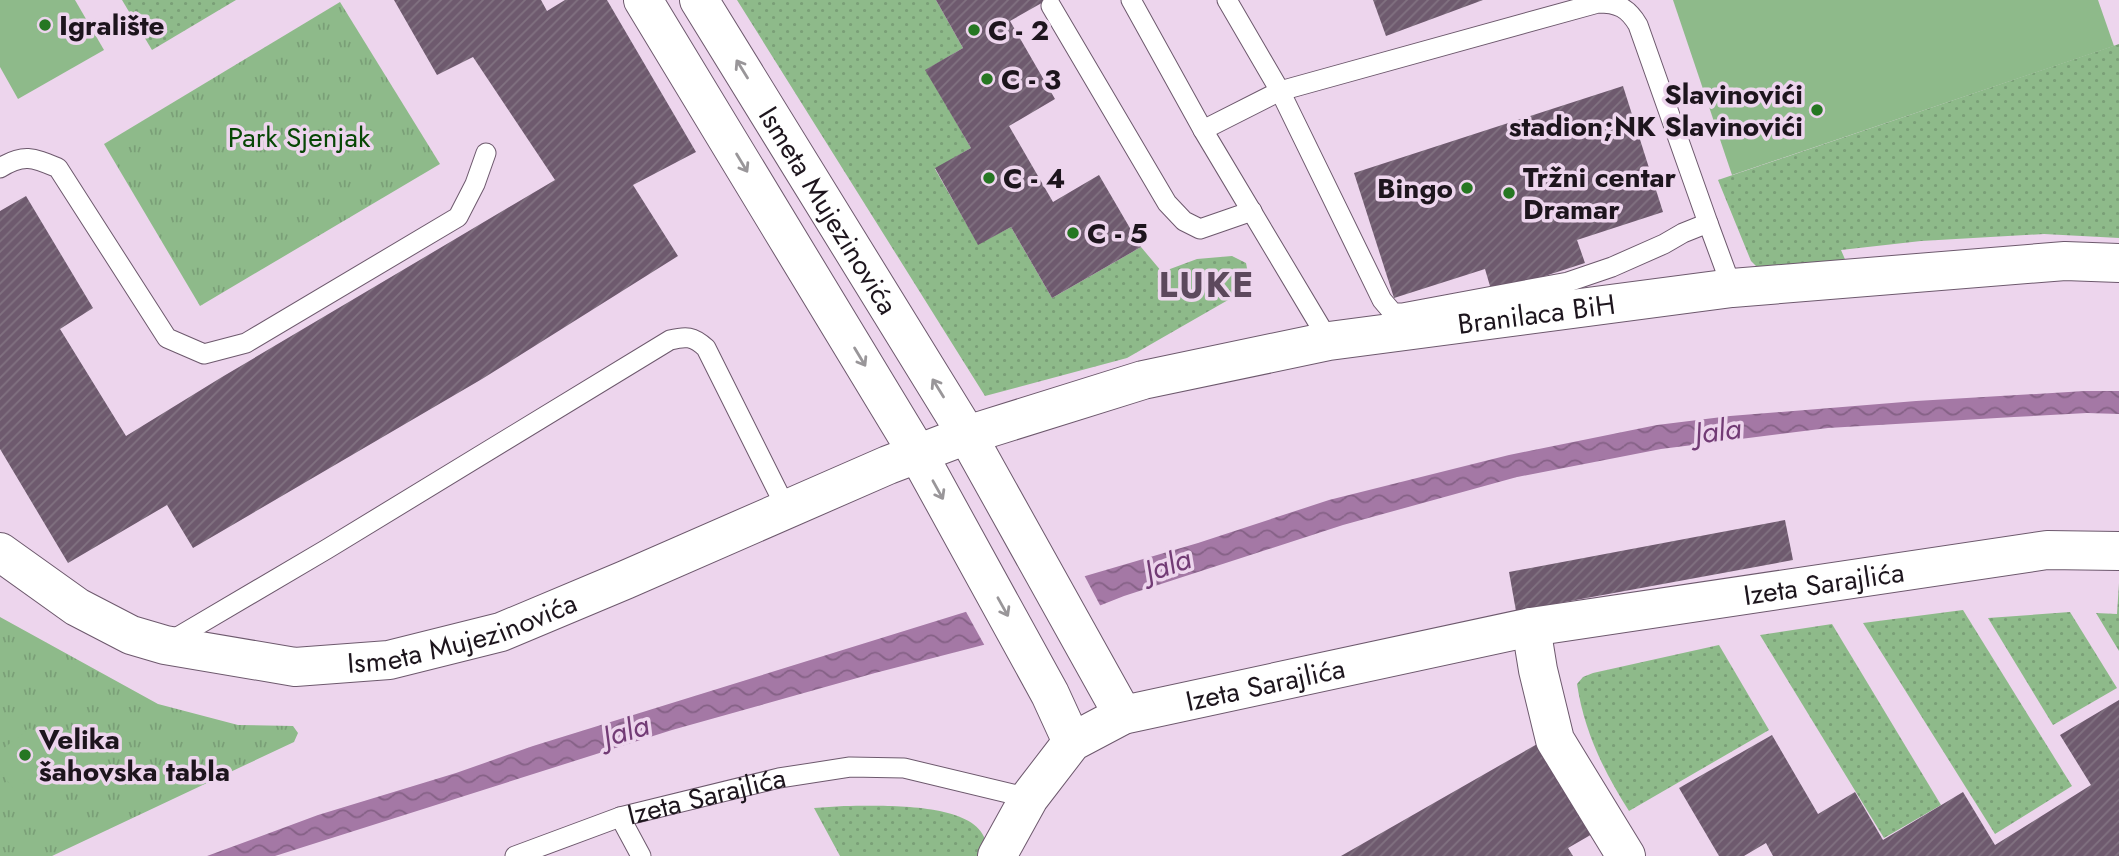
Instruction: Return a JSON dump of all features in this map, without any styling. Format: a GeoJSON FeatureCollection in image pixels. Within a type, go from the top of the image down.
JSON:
{"type":"FeatureCollection","features":[{"type":"Feature","properties":{"kind":"street","name":"Ismeta Mujezinovića"},"geometry":{"type":"LineString","coordinates":[[643,0],[918,454],[1050,694],[1072,742]]}},
{"type":"Feature","properties":{"kind":"street","name":"Ismeta Mujezinovića"},"geometry":{"type":"LineString","coordinates":[[699,0],[967,435],[1123,715]]}},
{"type":"Feature","properties":{"kind":"street","name":"Branilaca BiH"},"geometry":{"type":"LineString","coordinates":[[918,454],[967,435],[1143,380],[1329,341],[1732,288],[2065,261],[2119,263]]}},
{"type":"Feature","properties":{"kind":"street","name":"Ismeta Mujezinovića"},"geometry":{"type":"LineString","coordinates":[[0,552],[77,607],[131,635],[165,645],[295,667],[389,660],[502,632],[786,508],[918,454]]}},
{"type":"Feature","properties":{"kind":"street","name":"Izeta Sarajlića"},"geometry":{"type":"LineString","coordinates":[[997,856],[1029,798],[1072,742],[1123,715],[1531,627],[2047,550],[2119,551]]}},
{"type":"Feature","properties":{"kind":"street"},"geometry":{"type":"LineString","coordinates":[[1531,627],[1555,740],[1626,856]]}},
{"type":"Feature","properties":{"kind":"lane"},"geometry":{"type":"LineString","coordinates":[[1131,0],[1203,130],[1329,341]]}},
{"type":"Feature","properties":{"kind":"lane"},"geometry":{"type":"LineString","coordinates":[[1227,0],[1280,91],[1382,300],[1393,313],[1568,282],[1612,267],[1708,223]]}},
{"type":"Feature","properties":{"kind":"lane"},"geometry":{"type":"LineString","coordinates":[[1203,130],[1280,91],[1598,3],[1616,4],[1632,15],[1638,25],[1732,288]]}},
{"type":"Feature","properties":{"kind":"lane"},"geometry":{"type":"LineString","coordinates":[[1051,6],[1167,203],[1184,221],[1200,229],[1252,211]]}},
{"type":"Feature","properties":{"kind":"lane"},"geometry":{"type":"LineString","coordinates":[[0,168],[11,162],[34,157],[58,168],[167,338],[204,354],[246,343],[458,217],[475,184],[486,153]]}},
{"type":"Feature","properties":{"kind":"lane"},"geometry":{"type":"LineString","coordinates":[[165,645],[670,340],[695,338],[706,348],[786,508]]}},
{"type":"Feature","properties":{"kind":"lane","name":"Izeta Sarajlića"},"geometry":{"type":"LineString","coordinates":[[515,856],[539,851],[620,817],[771,780],[850,766],[904,768],[1029,798]]}},
{"type":"Feature","properties":{"kind":"lane"},"geometry":{"type":"LineString","coordinates":[[620,817],[641,856]]}},
{"type":"Feature","properties":{"kind":"green space","name":"Igralište"},"geometry":{"type":"Polygon","coordinates":[[[0,0],[75,0],[104,50],[18,99],[0,67],[0,0]]]}},
{"type":"Feature","properties":{"kind":"green space"},"geometry":{"type":"Polygon","coordinates":[[[122,0],[236,0],[152,50],[122,0]]]}},
{"type":"Feature","properties":{"kind":"green space"},"geometry":{"type":"Polygon","coordinates":[[[737,0],[936,0],[963,48],[926,70],[971,148],[935,169],[978,244],[1011,227],[1052,298],[1141,247],[1162,272],[1197,259],[1232,256],[1246,263],[1249,279],[1242,292],[1127,358],[985,396],[737,0]]]}},
{"type":"Feature","properties":{"kind":"green space","name":"Slavinovići stadion;NK Slavinovići"},"geometry":{"type":"Polygon","coordinates":[[[1673,0],[2098,0],[2114,46],[1732,175],[1673,0]]]}},
{"type":"Feature","properties":{"kind":"green space","name":"Park Sjenjak"},"geometry":{"type":"Polygon","coordinates":[[[340,2],[440,164],[200,306],[104,144],[340,2]]]}},
{"type":"Feature","properties":{"kind":"green space"},"geometry":{"type":"Polygon","coordinates":[[[2119,44],[2119,238],[2044,234],[1921,241],[1841,250],[1850,271],[1759,269],[1751,261],[1718,180],[2119,44]]]}},
{"type":"Feature","properties":{"kind":"green space"},"geometry":{"type":"Polygon","coordinates":[[[2119,583],[2119,651],[2096,613],[2117,614],[2119,583]]]}},
{"type":"Feature","properties":{"kind":"green space"},"geometry":{"type":"Polygon","coordinates":[[[1963,610],[2072,786],[1995,834],[1863,623],[1963,610]]]}},
{"type":"Feature","properties":{"kind":"green space"},"geometry":{"type":"Polygon","coordinates":[[[2070,612],[2117,688],[2053,725],[1988,618],[2070,612]]]}},
{"type":"Feature","properties":{"kind":"green space"},"geometry":{"type":"Polygon","coordinates":[[[0,617],[158,704],[238,725],[293,726],[298,733],[294,742],[52,856],[0,856],[0,617]]]}},
{"type":"Feature","properties":{"kind":"green space"},"geometry":{"type":"Polygon","coordinates":[[[1832,624],[1941,805],[1884,838],[1760,635],[1832,624]]]}},
{"type":"Feature","properties":{"kind":"green space"},"geometry":{"type":"Polygon","coordinates":[[[1719,645],[1769,730],[1629,811],[1596,750],[1577,684],[1583,677],[1593,673],[1719,645]]]}},
{"type":"Feature","properties":{"kind":"green space","name":"Velika šahovska tabla"},"geometry":{"type":"Polygon","coordinates":[[[30,728],[54,760],[15,791],[0,771],[0,751],[30,728]]]}},
{"type":"Feature","properties":{"kind":"green space"},"geometry":{"type":"Polygon","coordinates":[[[900,806],[943,812],[962,818],[977,827],[985,839],[979,856],[840,856],[814,808],[900,806]]]}},
{"type":"Feature","properties":{"kind":"water","name":"Jala"},"geometry":{"type":"Polygon","coordinates":[[[2085,391],[2119,391],[2119,414],[2087,413],[1828,428],[1661,449],[1517,477],[1343,525],[1124,596],[1033,632],[672,730],[275,856],[207,856],[318,815],[1017,596],[1198,543],[1329,500],[1509,455],[1657,425],[1730,416],[2085,391]]]}},
{"type":"Feature","properties":{"kind":"pier"},"geometry":{"type":"Polygon","coordinates":[[[1083,573],[1102,609],[1034,636],[986,648],[965,610],[1083,573]]]}},
{"type":"Feature","properties":{"kind":"building"},"geometry":{"type":"Polygon","coordinates":[[[394,0],[541,0],[547,11],[565,0],[607,0],[696,152],[633,185],[678,256],[482,379],[193,548],[167,505],[68,563],[0,449],[0,211],[26,196],[93,308],[60,329],[126,436],[555,180],[473,57],[437,75],[394,0]]]}},
{"type":"Feature","properties":{"kind":"building"},"geometry":{"type":"Polygon","coordinates":[[[936,0],[1047,0],[1010,21],[1055,99],[1009,126],[1053,202],[1099,175],[1141,247],[1052,298],[1011,227],[978,245],[935,168],[971,148],[925,70],[963,48],[936,0]]]}},
{"type":"Feature","properties":{"kind":"building"},"geometry":{"type":"Polygon","coordinates":[[[1373,0],[1483,0],[1386,36],[1373,0]]]}},
{"type":"Feature","properties":{"kind":"building","name":"Tržni centar Dramar"},"geometry":{"type":"Polygon","coordinates":[[[1623,86],[1663,212],[1577,240],[1585,263],[1492,293],[1485,269],[1394,298],[1354,173],[1623,86]]]}},
{"type":"Feature","properties":{"kind":"building"},"geometry":{"type":"Polygon","coordinates":[[[1785,520],[1793,560],[1516,611],[1509,572],[1785,520]]]}},
{"type":"Feature","properties":{"kind":"building"},"geometry":{"type":"Polygon","coordinates":[[[2119,700],[2119,856],[1773,856],[1766,843],[1744,856],[1719,856],[1679,788],[1772,735],[1818,814],[1855,792],[1883,840],[1963,792],[1995,845],[2091,785],[2060,735],[2119,700]]]}},
{"type":"Feature","properties":{"kind":"building"},"geometry":{"type":"Polygon","coordinates":[[[1539,743],[1594,833],[1568,848],[1573,856],[1341,856],[1539,743]]]}},
{"type":"Feature","properties":{"kind":"place","name":"Igralište"},"geometry":{"type":"Point","coordinates":[45,25]}},
{"type":"Feature","properties":{"kind":"place","name":"C - 2"},"geometry":{"type":"Point","coordinates":[974,30]}},
{"type":"Feature","properties":{"kind":"place","name":"C - 3"},"geometry":{"type":"Point","coordinates":[987,79]}},
{"type":"Feature","properties":{"kind":"place","name":"Slavinovići stadion;NK Slavinovići"},"geometry":{"type":"Point","coordinates":[1817,110]}},
{"type":"Feature","properties":{"kind":"place","name":"C - 4"},"geometry":{"type":"Point","coordinates":[989,178]}},
{"type":"Feature","properties":{"kind":"place","name":"Bingo"},"geometry":{"type":"Point","coordinates":[1467,188]}},
{"type":"Feature","properties":{"kind":"place","name":"Tržni centar Dramar"},"geometry":{"type":"Point","coordinates":[1509,193]}},
{"type":"Feature","properties":{"kind":"place","name":"C - 5"},"geometry":{"type":"Point","coordinates":[1073,233]}},
{"type":"Feature","properties":{"kind":"place","name":"Velika šahovska tabla"},"geometry":{"type":"Point","coordinates":[25,755]}},
{"type":"Feature","properties":{"kind":"district","name":"LUKE"},"geometry":{"type":"Point","coordinates":[1207,285]}}]}
